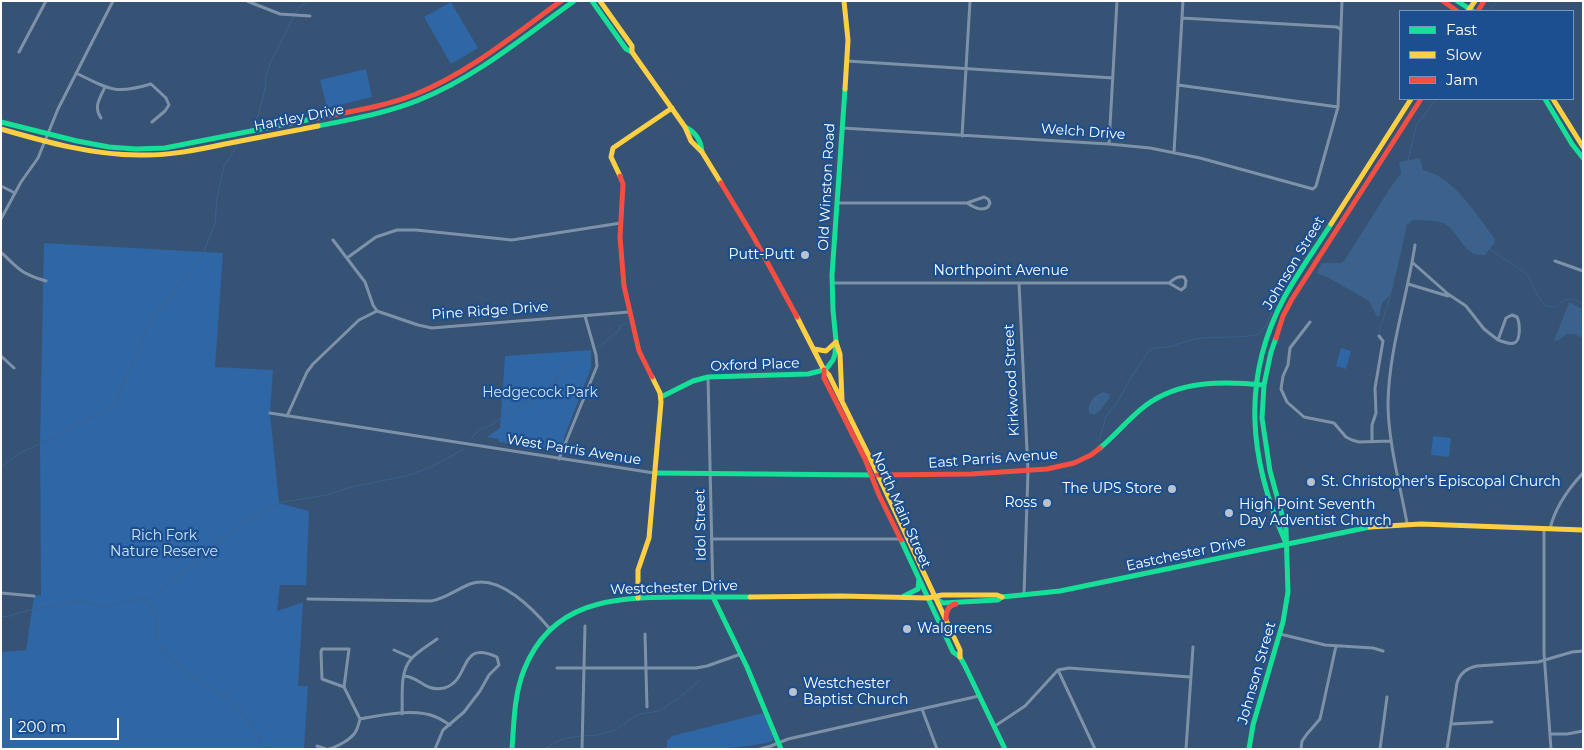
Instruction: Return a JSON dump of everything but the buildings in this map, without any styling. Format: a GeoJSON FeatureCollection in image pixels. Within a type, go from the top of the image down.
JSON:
{"type":"FeatureCollection","features":[{"type":"Feature","properties":{"kind":"main road","name":"Hartley Drive"},"geometry":{"type":"LineString","coordinates":[[1,122],[109,147],[182,146],[381,105],[416,94],[468,68],[561,1]]}},
{"type":"Feature","properties":{"kind":"main road","name":"Hartley Drive"},"geometry":{"type":"LineString","coordinates":[[1,129],[45,141],[104,153],[127,156],[168,155],[389,110],[419,100],[472,74],[574,1]]}},
{"type":"Feature","properties":{"kind":"main road","name":"North Main Street"},"geometry":{"type":"LineString","coordinates":[[592,1],[618,39],[626,49],[632,52],[687,129],[702,146]]}},
{"type":"Feature","properties":{"kind":"main road","name":"North Main Street"},"geometry":{"type":"LineString","coordinates":[[600,1],[632,46],[632,52]]}},
{"type":"Feature","properties":{"kind":"main road","name":"Old Winston Road"},"geometry":{"type":"LineString","coordinates":[[824,370],[832,362],[836,342],[832,313],[832,283],[848,27],[844,1]]}},
{"type":"Feature","properties":{"kind":"main road"},"geometry":{"type":"LineString","coordinates":[[1443,1],[1456,10]]}},
{"type":"Feature","properties":{"kind":"main road"},"geometry":{"type":"LineString","coordinates":[[1457,1],[1470,10],[1475,1]]}},
{"type":"Feature","properties":{"kind":"main road"},"geometry":{"type":"LineString","coordinates":[[618,39],[626,38]]}},
{"type":"Feature","properties":{"kind":"main road","name":"Johnson Street"},"geometry":{"type":"LineString","coordinates":[[1287,544],[1271,505],[1259,454],[1254,413],[1256,384],[1270,329],[1285,296],[1410,100]]}},
{"type":"Feature","properties":{"kind":"main road","name":"Johnson Street"},"geometry":{"type":"LineString","coordinates":[[1249,749],[1253,725],[1285,614],[1288,592],[1285,523],[1270,472],[1263,431],[1262,402],[1264,385],[1274,341],[1283,316],[1292,299],[1420,100]]}},
{"type":"Feature","properties":{"kind":"main road"},"geometry":{"type":"LineString","coordinates":[[1546,100],[1572,144],[1583,158]]}},
{"type":"Feature","properties":{"kind":"main road"},"geometry":{"type":"LineString","coordinates":[[1554,100],[1568,126],[1583,147]]}},
{"type":"Feature","properties":{"kind":"main road"},"geometry":{"type":"LineString","coordinates":[[638,598],[638,570],[649,538],[661,397],[639,351],[630,312],[621,264],[623,184],[610,159],[610,153],[613,148],[672,108]]}},
{"type":"Feature","properties":{"kind":"main road","name":"North Main Street"},"geometry":{"type":"LineString","coordinates":[[687,129],[695,146],[702,152],[760,248],[824,370],[829,375],[870,458],[874,475],[900,539],[935,616],[953,652],[960,657]]}},
{"type":"Feature","properties":{"kind":"main road"},"geometry":{"type":"LineString","coordinates":[[695,146],[702,146],[702,152]]}},
{"type":"Feature","properties":{"kind":"main road"},"geometry":{"type":"LineString","coordinates":[[814,349],[826,351],[836,342],[840,354],[843,404]]}},
{"type":"Feature","properties":{"kind":"main road","name":"North Main Street"},"geometry":{"type":"LineString","coordinates":[[824,370],[824,378],[907,537],[960,650],[960,657],[1005,749]]}},
{"type":"Feature","properties":{"kind":"main road","name":"Oxford Place"},"geometry":{"type":"LineString","coordinates":[[661,397],[693,380],[708,377],[800,375],[824,370]]}},
{"type":"Feature","properties":{"kind":"main road","name":"East Parris Avenue"},"geometry":{"type":"LineString","coordinates":[[874,475],[954,475],[1062,467],[1089,456],[1111,440],[1142,408],[1172,390],[1207,383],[1264,385]]}},
{"type":"Feature","properties":{"kind":"main road","name":"West Parris Avenue"},"geometry":{"type":"LineString","coordinates":[[655,473],[874,475]]}},
{"type":"Feature","properties":{"kind":"main road","name":"Eastchester Drive"},"geometry":{"type":"LineString","coordinates":[[935,597],[942,595],[1024,596],[1107,582],[1367,526],[1430,523],[1544,530],[1583,530]]}},
{"type":"Feature","properties":{"kind":"main road"},"geometry":{"type":"LineString","coordinates":[[890,598],[914,592],[919,587],[918,577]]}},
{"type":"Feature","properties":{"kind":"main road","name":"Idol Street"},"geometry":{"type":"LineString","coordinates":[[714,597],[741,654],[780,746]]}},
{"type":"Feature","properties":{"kind":"main road","name":"Eastchester Drive"},"geometry":{"type":"LineString","coordinates":[[935,597],[943,603],[998,600],[1002,597]]}},
{"type":"Feature","properties":{"kind":"main road","name":"Westchester Drive"},"geometry":{"type":"LineString","coordinates":[[512,749],[517,690],[523,670],[535,649],[550,630],[569,616],[592,606],[616,600],[638,598],[935,597]]}},
{"type":"Feature","properties":{"kind":"main road"},"geometry":{"type":"LineString","coordinates":[[946,621],[946,612],[950,606],[966,602]]}},
{"type":"Feature","properties":{"kind":"street"},"geometry":{"type":"LineString","coordinates":[[19,52],[46,1]]}},
{"type":"Feature","properties":{"kind":"street"},"geometry":{"type":"LineString","coordinates":[[1,219],[21,182],[38,158],[58,109],[113,1]]}},
{"type":"Feature","properties":{"kind":"street"},"geometry":{"type":"LineString","coordinates":[[247,1],[280,14],[310,16]]}},
{"type":"Feature","properties":{"kind":"street"},"geometry":{"type":"LineString","coordinates":[[962,136],[970,1]]}},
{"type":"Feature","properties":{"kind":"street"},"geometry":{"type":"LineString","coordinates":[[1109,144],[1117,1]]}},
{"type":"Feature","properties":{"kind":"street"},"geometry":{"type":"LineString","coordinates":[[1174,152],[1183,1]]}},
{"type":"Feature","properties":{"kind":"street"},"geometry":{"type":"LineString","coordinates":[[1178,85],[1338,107],[1342,1]]}},
{"type":"Feature","properties":{"kind":"street"},"geometry":{"type":"LineString","coordinates":[[1182,18],[1337,26],[1341,31]]}},
{"type":"Feature","properties":{"kind":"street"},"geometry":{"type":"LineString","coordinates":[[846,61],[1113,78]]}},
{"type":"Feature","properties":{"kind":"street"},"geometry":{"type":"LineString","coordinates":[[76,73],[105,87],[120,90],[151,84],[166,98],[169,105],[152,122]]}},
{"type":"Feature","properties":{"kind":"street"},"geometry":{"type":"LineString","coordinates":[[101,118],[97,106],[105,87]]}},
{"type":"Feature","properties":{"kind":"street","name":"Welch Drive"},"geometry":{"type":"LineString","coordinates":[[842,128],[1109,144],[1174,152],[1313,189],[1316,186],[1338,107]]}},
{"type":"Feature","properties":{"kind":"street"},"geometry":{"type":"LineString","coordinates":[[1,186],[15,193]]}},
{"type":"Feature","properties":{"kind":"street"},"geometry":{"type":"LineString","coordinates":[[837,203],[967,204],[984,197],[990,203],[988,207],[983,209],[967,204]]}},
{"type":"Feature","properties":{"kind":"street"},"geometry":{"type":"LineString","coordinates":[[347,258],[376,237],[396,230],[416,230],[512,240],[621,223]]}},
{"type":"Feature","properties":{"kind":"street"},"geometry":{"type":"LineString","coordinates":[[287,416],[288,410],[307,372],[313,364],[359,320],[378,311],[372,305],[365,282],[333,240]]}},
{"type":"Feature","properties":{"kind":"street"},"geometry":{"type":"LineString","coordinates":[[1407,523],[1391,441],[1389,385],[1396,337],[1415,245]]}},
{"type":"Feature","properties":{"kind":"street"},"geometry":{"type":"LineString","coordinates":[[1,252],[16,267],[29,276],[46,281]]}},
{"type":"Feature","properties":{"kind":"street"},"geometry":{"type":"LineString","coordinates":[[1555,261],[1583,271]]}},
{"type":"Feature","properties":{"kind":"street"},"geometry":{"type":"LineString","coordinates":[[1412,263],[1452,297],[1466,306],[1484,329],[1498,340],[1511,344],[1517,341],[1520,322],[1518,317],[1508,316],[1498,340]]}},
{"type":"Feature","properties":{"kind":"street","name":"Northpoint Avenue"},"geometry":{"type":"LineString","coordinates":[[832,283],[1169,283],[1181,290],[1185,287],[1186,283],[1184,277],[1179,276],[1169,283]]}},
{"type":"Feature","properties":{"kind":"street","name":"Kirkwood Street"},"geometry":{"type":"LineString","coordinates":[[1019,283],[1028,471],[1024,596]]}},
{"type":"Feature","properties":{"kind":"street"},"geometry":{"type":"LineString","coordinates":[[1408,284],[1452,297]]}},
{"type":"Feature","properties":{"kind":"street","name":"Pine Ridge Drive"},"geometry":{"type":"LineString","coordinates":[[378,311],[432,328],[630,312]]}},
{"type":"Feature","properties":{"kind":"street"},"geometry":{"type":"LineString","coordinates":[[560,459],[597,366],[596,355],[585,316]]}},
{"type":"Feature","properties":{"kind":"street"},"geometry":{"type":"LineString","coordinates":[[1310,322],[1290,348],[1288,365],[1281,389],[1289,405],[1304,417],[1334,423],[1352,440],[1359,442],[1391,441]]}},
{"type":"Feature","properties":{"kind":"street"},"geometry":{"type":"LineString","coordinates":[[1372,442],[1372,425],[1376,413],[1375,388],[1384,341],[1379,336]]}},
{"type":"Feature","properties":{"kind":"street"},"geometry":{"type":"LineString","coordinates":[[1,356],[14,368]]}},
{"type":"Feature","properties":{"kind":"street","name":"Idol Street"},"geometry":{"type":"LineString","coordinates":[[708,377],[714,597]]}},
{"type":"Feature","properties":{"kind":"street","name":"West Parris Avenue"},"geometry":{"type":"LineString","coordinates":[[270,414],[655,473]]}},
{"type":"Feature","properties":{"kind":"street"},"geometry":{"type":"LineString","coordinates":[[1550,530],[1559,505],[1583,472]]}},
{"type":"Feature","properties":{"kind":"street"},"geometry":{"type":"LineString","coordinates":[[1544,530],[1544,661],[1550,749]]}},
{"type":"Feature","properties":{"kind":"street"},"geometry":{"type":"LineString","coordinates":[[712,539],[900,539],[907,537]]}},
{"type":"Feature","properties":{"kind":"street"},"geometry":{"type":"LineString","coordinates":[[308,598],[431,601],[441,599],[470,584],[480,582],[501,587],[520,598],[550,630]]}},
{"type":"Feature","properties":{"kind":"street"},"geometry":{"type":"LineString","coordinates":[[1,593],[34,596]]}},
{"type":"Feature","properties":{"kind":"street"},"geometry":{"type":"LineString","coordinates":[[582,749],[585,626]]}},
{"type":"Feature","properties":{"kind":"street"},"geometry":{"type":"LineString","coordinates":[[645,634],[647,707]]}},
{"type":"Feature","properties":{"kind":"street"},"geometry":{"type":"LineString","coordinates":[[1280,634],[1336,646],[1373,648],[1383,651]]}},
{"type":"Feature","properties":{"kind":"street"},"geometry":{"type":"LineString","coordinates":[[402,714],[404,676],[412,658],[437,639]]}},
{"type":"Feature","properties":{"kind":"street"},"geometry":{"type":"LineString","coordinates":[[1301,749],[1302,741],[1306,734],[1320,719],[1336,646]]}},
{"type":"Feature","properties":{"kind":"street"},"geometry":{"type":"LineString","coordinates":[[1186,749],[1192,647]]}},
{"type":"Feature","properties":{"kind":"street"},"geometry":{"type":"LineString","coordinates":[[317,746],[327,749],[339,745],[353,735],[360,719],[344,687],[349,649],[322,649],[322,678],[344,687]]}},
{"type":"Feature","properties":{"kind":"street"},"geometry":{"type":"LineString","coordinates":[[394,650],[412,658]]}},
{"type":"Feature","properties":{"kind":"street"},"geometry":{"type":"LineString","coordinates":[[1447,749],[1457,683],[1467,669],[1477,666],[1544,661],[1572,652],[1583,651]]}},
{"type":"Feature","properties":{"kind":"street"},"geometry":{"type":"LineString","coordinates":[[404,676],[432,689],[447,687],[456,680],[468,659],[474,654],[486,653],[497,657],[498,666],[488,675],[475,699],[464,712],[443,730],[435,749]]}},
{"type":"Feature","properties":{"kind":"street"},"geometry":{"type":"LineString","coordinates":[[557,668],[702,667],[741,654]]}},
{"type":"Feature","properties":{"kind":"street"},"geometry":{"type":"LineString","coordinates":[[994,726],[1025,706],[1058,670],[1069,668],[1190,676]]}},
{"type":"Feature","properties":{"kind":"street"},"geometry":{"type":"LineString","coordinates":[[1058,670],[1095,749]]}},
{"type":"Feature","properties":{"kind":"street"},"geometry":{"type":"LineString","coordinates":[[760,749],[780,746],[788,739],[980,696]]}},
{"type":"Feature","properties":{"kind":"street"},"geometry":{"type":"LineString","coordinates":[[1380,749],[1388,698]]}},
{"type":"Feature","properties":{"kind":"street"},"geometry":{"type":"LineString","coordinates":[[922,709],[937,749]]}},
{"type":"Feature","properties":{"kind":"street"},"geometry":{"type":"LineString","coordinates":[[360,719],[394,713],[419,713],[435,716],[450,725]]}},
{"type":"Feature","properties":{"kind":"street"},"geometry":{"type":"LineString","coordinates":[[1451,724],[1492,722]]}},
{"type":"Feature","properties":{"kind":"street"},"geometry":{"type":"LineString","coordinates":[[1550,734],[1567,734],[1583,731]]}},
{"type":"Feature","properties":{"kind":"green space"},"geometry":{"type":"Polygon","coordinates":[[[451,2],[478,48],[451,64],[424,17],[451,2]]]}},
{"type":"Feature","properties":{"kind":"green space"},"geometry":{"type":"Polygon","coordinates":[[[366,69],[372,97],[327,108],[320,80],[366,69]]]}},
{"type":"Feature","properties":{"kind":"green space","name":"Rich Fork Nature Reserve"},"geometry":{"type":"Polygon","coordinates":[[[44,243],[223,253],[215,367],[273,370],[270,413],[279,503],[309,511],[306,585],[280,585],[277,611],[303,602],[298,686],[308,686],[304,749],[1,749],[1,652],[26,650],[34,596],[41,595],[40,443],[44,243]]]}},
{"type":"Feature","properties":{"kind":"green space"},"geometry":{"type":"Polygon","coordinates":[[[1341,348],[1351,351],[1346,369],[1336,366],[1341,348]]]}},
{"type":"Feature","properties":{"kind":"green space","name":"Hedgecock Park"},"geometry":{"type":"Polygon","coordinates":[[[591,350],[591,368],[564,438],[563,451],[499,442],[499,439],[487,437],[500,428],[505,356],[591,350]]]}},
{"type":"Feature","properties":{"kind":"green space"},"geometry":{"type":"Polygon","coordinates":[[[1433,436],[1451,438],[1449,457],[1431,455],[1433,436]]]}},
{"type":"Feature","properties":{"kind":"green space"},"geometry":{"type":"Polygon","coordinates":[[[763,713],[773,741],[734,747],[667,749],[667,741],[672,736],[763,713]]]}},
{"type":"Feature","properties":{"kind":"shaded area"},"geometry":{"type":"Polygon","coordinates":[[[1420,158],[1423,170],[1444,179],[1462,196],[1492,235],[1495,240],[1494,244],[1485,255],[1478,255],[1462,244],[1445,224],[1434,221],[1413,220],[1407,225],[1390,295],[1383,302],[1380,316],[1377,317],[1369,301],[1327,277],[1316,273],[1322,263],[1340,263],[1344,261],[1401,174],[1399,162],[1420,158]]]}},
{"type":"Feature","properties":{"kind":"shaded area"},"geometry":{"type":"Polygon","coordinates":[[[1569,302],[1583,309],[1583,338],[1574,334],[1567,334],[1554,341],[1569,302]]]}},
{"type":"Feature","properties":{"kind":"shaded area"},"geometry":{"type":"Polygon","coordinates":[[[1103,392],[1109,394],[1110,397],[1094,415],[1089,413],[1089,406],[1092,400],[1103,392]]]}},
{"type":"Feature","properties":{"kind":"waterway"},"geometry":{"type":"LineString","coordinates":[[250,130],[259,113],[265,89],[266,75],[271,61],[296,12],[308,1]]}},
{"type":"Feature","properties":{"kind":"waterway"},"geometry":{"type":"LineString","coordinates":[[1490,10],[1498,1]]}},
{"type":"Feature","properties":{"kind":"waterway"},"geometry":{"type":"LineString","coordinates":[[1408,161],[1416,126],[1435,100]]}},
{"type":"Feature","properties":{"kind":"waterway"},"geometry":{"type":"LineString","coordinates":[[1,467],[20,453],[66,432],[84,419],[109,410],[115,403],[153,316],[202,256],[215,224],[217,198],[224,166],[238,144]]}},
{"type":"Feature","properties":{"kind":"waterway"},"geometry":{"type":"LineString","coordinates":[[1490,249],[1526,274],[1543,303],[1555,307],[1565,300],[1571,299],[1583,305]]}},
{"type":"Feature","properties":{"kind":"waterway"},"geometry":{"type":"LineString","coordinates":[[1099,441],[1106,416],[1116,405],[1149,351],[1201,338],[1259,334],[1267,324],[1290,266],[1301,267]]}},
{"type":"Feature","properties":{"kind":"waterway"},"geometry":{"type":"LineString","coordinates":[[1379,333],[1394,282]]}},
{"type":"Feature","properties":{"kind":"waterway"},"geometry":{"type":"LineString","coordinates":[[597,348],[618,331],[621,325],[628,323]]}},
{"type":"Feature","properties":{"kind":"waterway"},"geometry":{"type":"LineString","coordinates":[[471,439],[481,429],[491,425],[522,404],[535,398],[552,384],[565,368],[591,354]]}},
{"type":"Feature","properties":{"kind":"waterway"},"geometry":{"type":"LineString","coordinates":[[1,617],[75,601],[84,601],[105,607],[152,598],[245,521],[269,508],[283,502],[327,495],[351,487],[406,476],[429,468],[464,449]]}},
{"type":"Feature","properties":{"kind":"waterway"},"geometry":{"type":"LineString","coordinates":[[146,600],[156,614],[156,639],[168,657],[193,677],[229,699],[249,721],[265,749]]}},
{"type":"Feature","properties":{"kind":"waterway"},"geometry":{"type":"LineString","coordinates":[[584,736],[597,735],[614,730],[639,714],[659,711],[700,680]]}},
{"type":"Feature","properties":{"kind":"waterway"},"geometry":{"type":"LineString","coordinates":[[544,749],[562,739],[580,736]]}},
{"type":"Feature","properties":{"kind":"traffic: fast"},"geometry":{"type":"LineString","coordinates":[[318,126],[394,109],[440,91],[480,68],[574,1]]}},
{"type":"Feature","properties":{"kind":"traffic: fast"},"geometry":{"type":"LineString","coordinates":[[592,1],[626,49],[632,52]]}},
{"type":"Feature","properties":{"kind":"traffic: fast"},"geometry":{"type":"LineString","coordinates":[[1457,1],[1471,10]]}},
{"type":"Feature","properties":{"kind":"traffic: fast"},"geometry":{"type":"LineString","coordinates":[[661,397],[693,381],[708,377],[808,374],[827,368],[833,360],[836,341],[832,275],[845,89]]}},
{"type":"Feature","properties":{"kind":"traffic: fast"},"geometry":{"type":"LineString","coordinates":[[1546,100],[1572,144],[1583,158]]}},
{"type":"Feature","properties":{"kind":"traffic: fast"},"geometry":{"type":"LineString","coordinates":[[1,122],[77,141],[109,147],[136,149],[165,148],[312,119]]}},
{"type":"Feature","properties":{"kind":"traffic: fast"},"geometry":{"type":"LineString","coordinates":[[685,127],[697,137],[702,152]]}},
{"type":"Feature","properties":{"kind":"traffic: fast"},"geometry":{"type":"LineString","coordinates":[[1285,541],[1264,480],[1258,449],[1255,419],[1256,389],[1261,359],[1270,328],[1284,298],[1301,269],[1331,224]]}},
{"type":"Feature","properties":{"kind":"traffic: fast"},"geometry":{"type":"LineString","coordinates":[[1249,749],[1253,725],[1283,622],[1288,592],[1286,529],[1270,471],[1262,418],[1264,385],[1276,338]]}},
{"type":"Feature","properties":{"kind":"traffic: fast"},"geometry":{"type":"LineString","coordinates":[[1100,448],[1145,406],[1158,397],[1172,391],[1202,384],[1264,385]]}},
{"type":"Feature","properties":{"kind":"traffic: fast"},"geometry":{"type":"LineString","coordinates":[[655,473],[871,475]]}},
{"type":"Feature","properties":{"kind":"traffic: fast"},"geometry":{"type":"LineString","coordinates":[[935,598],[943,603],[998,600],[1002,597],[1060,591],[1370,527]]}},
{"type":"Feature","properties":{"kind":"traffic: fast"},"geometry":{"type":"LineString","coordinates":[[901,540],[953,652],[960,657],[965,666],[1005,749]]}},
{"type":"Feature","properties":{"kind":"traffic: fast"},"geometry":{"type":"LineString","coordinates":[[904,596],[918,589],[919,579]]}},
{"type":"Feature","properties":{"kind":"traffic: fast"},"geometry":{"type":"LineString","coordinates":[[512,749],[516,699],[524,670],[536,647],[550,629],[567,617],[587,608],[608,602],[630,599],[654,597],[750,597]]}},
{"type":"Feature","properties":{"kind":"traffic: fast"},"geometry":{"type":"LineString","coordinates":[[713,597],[747,667],[781,749]]}},
{"type":"Feature","properties":{"kind":"traffic: slow"},"geometry":{"type":"LineString","coordinates":[[600,1],[632,46],[632,52],[685,127],[691,141],[702,152],[721,183]]}},
{"type":"Feature","properties":{"kind":"traffic: slow"},"geometry":{"type":"LineString","coordinates":[[844,1],[848,40],[845,89]]}},
{"type":"Feature","properties":{"kind":"traffic: slow"},"geometry":{"type":"LineString","coordinates":[[1469,10],[1475,1]]}},
{"type":"Feature","properties":{"kind":"traffic: slow"},"geometry":{"type":"LineString","coordinates":[[1331,224],[1410,100]]}},
{"type":"Feature","properties":{"kind":"traffic: slow"},"geometry":{"type":"LineString","coordinates":[[1554,100],[1583,147]]}},
{"type":"Feature","properties":{"kind":"traffic: slow"},"geometry":{"type":"LineString","coordinates":[[620,176],[611,157],[613,148],[672,108]]}},
{"type":"Feature","properties":{"kind":"traffic: slow"},"geometry":{"type":"LineString","coordinates":[[1,129],[52,143],[104,153],[150,155],[172,154],[318,126]]}},
{"type":"Feature","properties":{"kind":"traffic: slow"},"geometry":{"type":"LineString","coordinates":[[797,317],[824,370],[829,375],[870,458],[960,650],[960,657]]}},
{"type":"Feature","properties":{"kind":"traffic: slow"},"geometry":{"type":"LineString","coordinates":[[814,349],[826,351],[836,342],[840,354],[842,400]]}},
{"type":"Feature","properties":{"kind":"traffic: slow"},"geometry":{"type":"LineString","coordinates":[[638,598],[638,570],[649,538],[661,402],[660,393],[652,377]]}},
{"type":"Feature","properties":{"kind":"traffic: slow"},"geometry":{"type":"LineString","coordinates":[[1370,527],[1421,524],[1583,530]]}},
{"type":"Feature","properties":{"kind":"traffic: slow"},"geometry":{"type":"LineString","coordinates":[[750,597],[841,596],[928,598],[942,595],[997,595],[1002,597]]}},
{"type":"Feature","properties":{"kind":"traffic: jam"},"geometry":{"type":"LineString","coordinates":[[312,119],[391,102],[436,85],[492,52],[561,1]]}},
{"type":"Feature","properties":{"kind":"traffic: jam"},"geometry":{"type":"LineString","coordinates":[[1443,1],[1456,10]]}},
{"type":"Feature","properties":{"kind":"traffic: jam"},"geometry":{"type":"LineString","coordinates":[[1479,10],[1484,1]]}},
{"type":"Feature","properties":{"kind":"traffic: jam"},"geometry":{"type":"LineString","coordinates":[[1276,338],[1283,316],[1292,299],[1420,100]]}},
{"type":"Feature","properties":{"kind":"traffic: jam"},"geometry":{"type":"LineString","coordinates":[[620,176],[623,184],[620,237],[624,286],[639,351],[652,377]]}},
{"type":"Feature","properties":{"kind":"traffic: jam"},"geometry":{"type":"LineString","coordinates":[[721,183],[753,236],[797,317]]}},
{"type":"Feature","properties":{"kind":"traffic: jam"},"geometry":{"type":"LineString","coordinates":[[824,370],[824,378],[865,459],[879,495],[901,540]]}},
{"type":"Feature","properties":{"kind":"traffic: jam"},"geometry":{"type":"LineString","coordinates":[[877,475],[971,474],[1047,469],[1074,463],[1091,455],[1100,448]]}},
{"type":"Feature","properties":{"kind":"traffic: jam"},"geometry":{"type":"LineString","coordinates":[[946,619],[948,609],[956,604]]}},
{"type":"Feature","properties":{"kind":"place","name":"Putt-Putt"},"geometry":{"type":"Point","coordinates":[805,255]}},
{"type":"Feature","properties":{"kind":"place","name":"St. Christopher's Episcopal Church"},"geometry":{"type":"Point","coordinates":[1311,482]}},
{"type":"Feature","properties":{"kind":"place","name":"The UPS Store"},"geometry":{"type":"Point","coordinates":[1172,489]}},
{"type":"Feature","properties":{"kind":"place","name":"Ross"},"geometry":{"type":"Point","coordinates":[1047,503]}},
{"type":"Feature","properties":{"kind":"place","name":"High Point Seventh Day Adventist Church"},"geometry":{"type":"Point","coordinates":[1229,513]}},
{"type":"Feature","properties":{"kind":"place","name":"Walgreens"},"geometry":{"type":"Point","coordinates":[907,629]}},
{"type":"Feature","properties":{"kind":"place","name":"Westchester Baptist Church"},"geometry":{"type":"Point","coordinates":[793,692]}}]}
